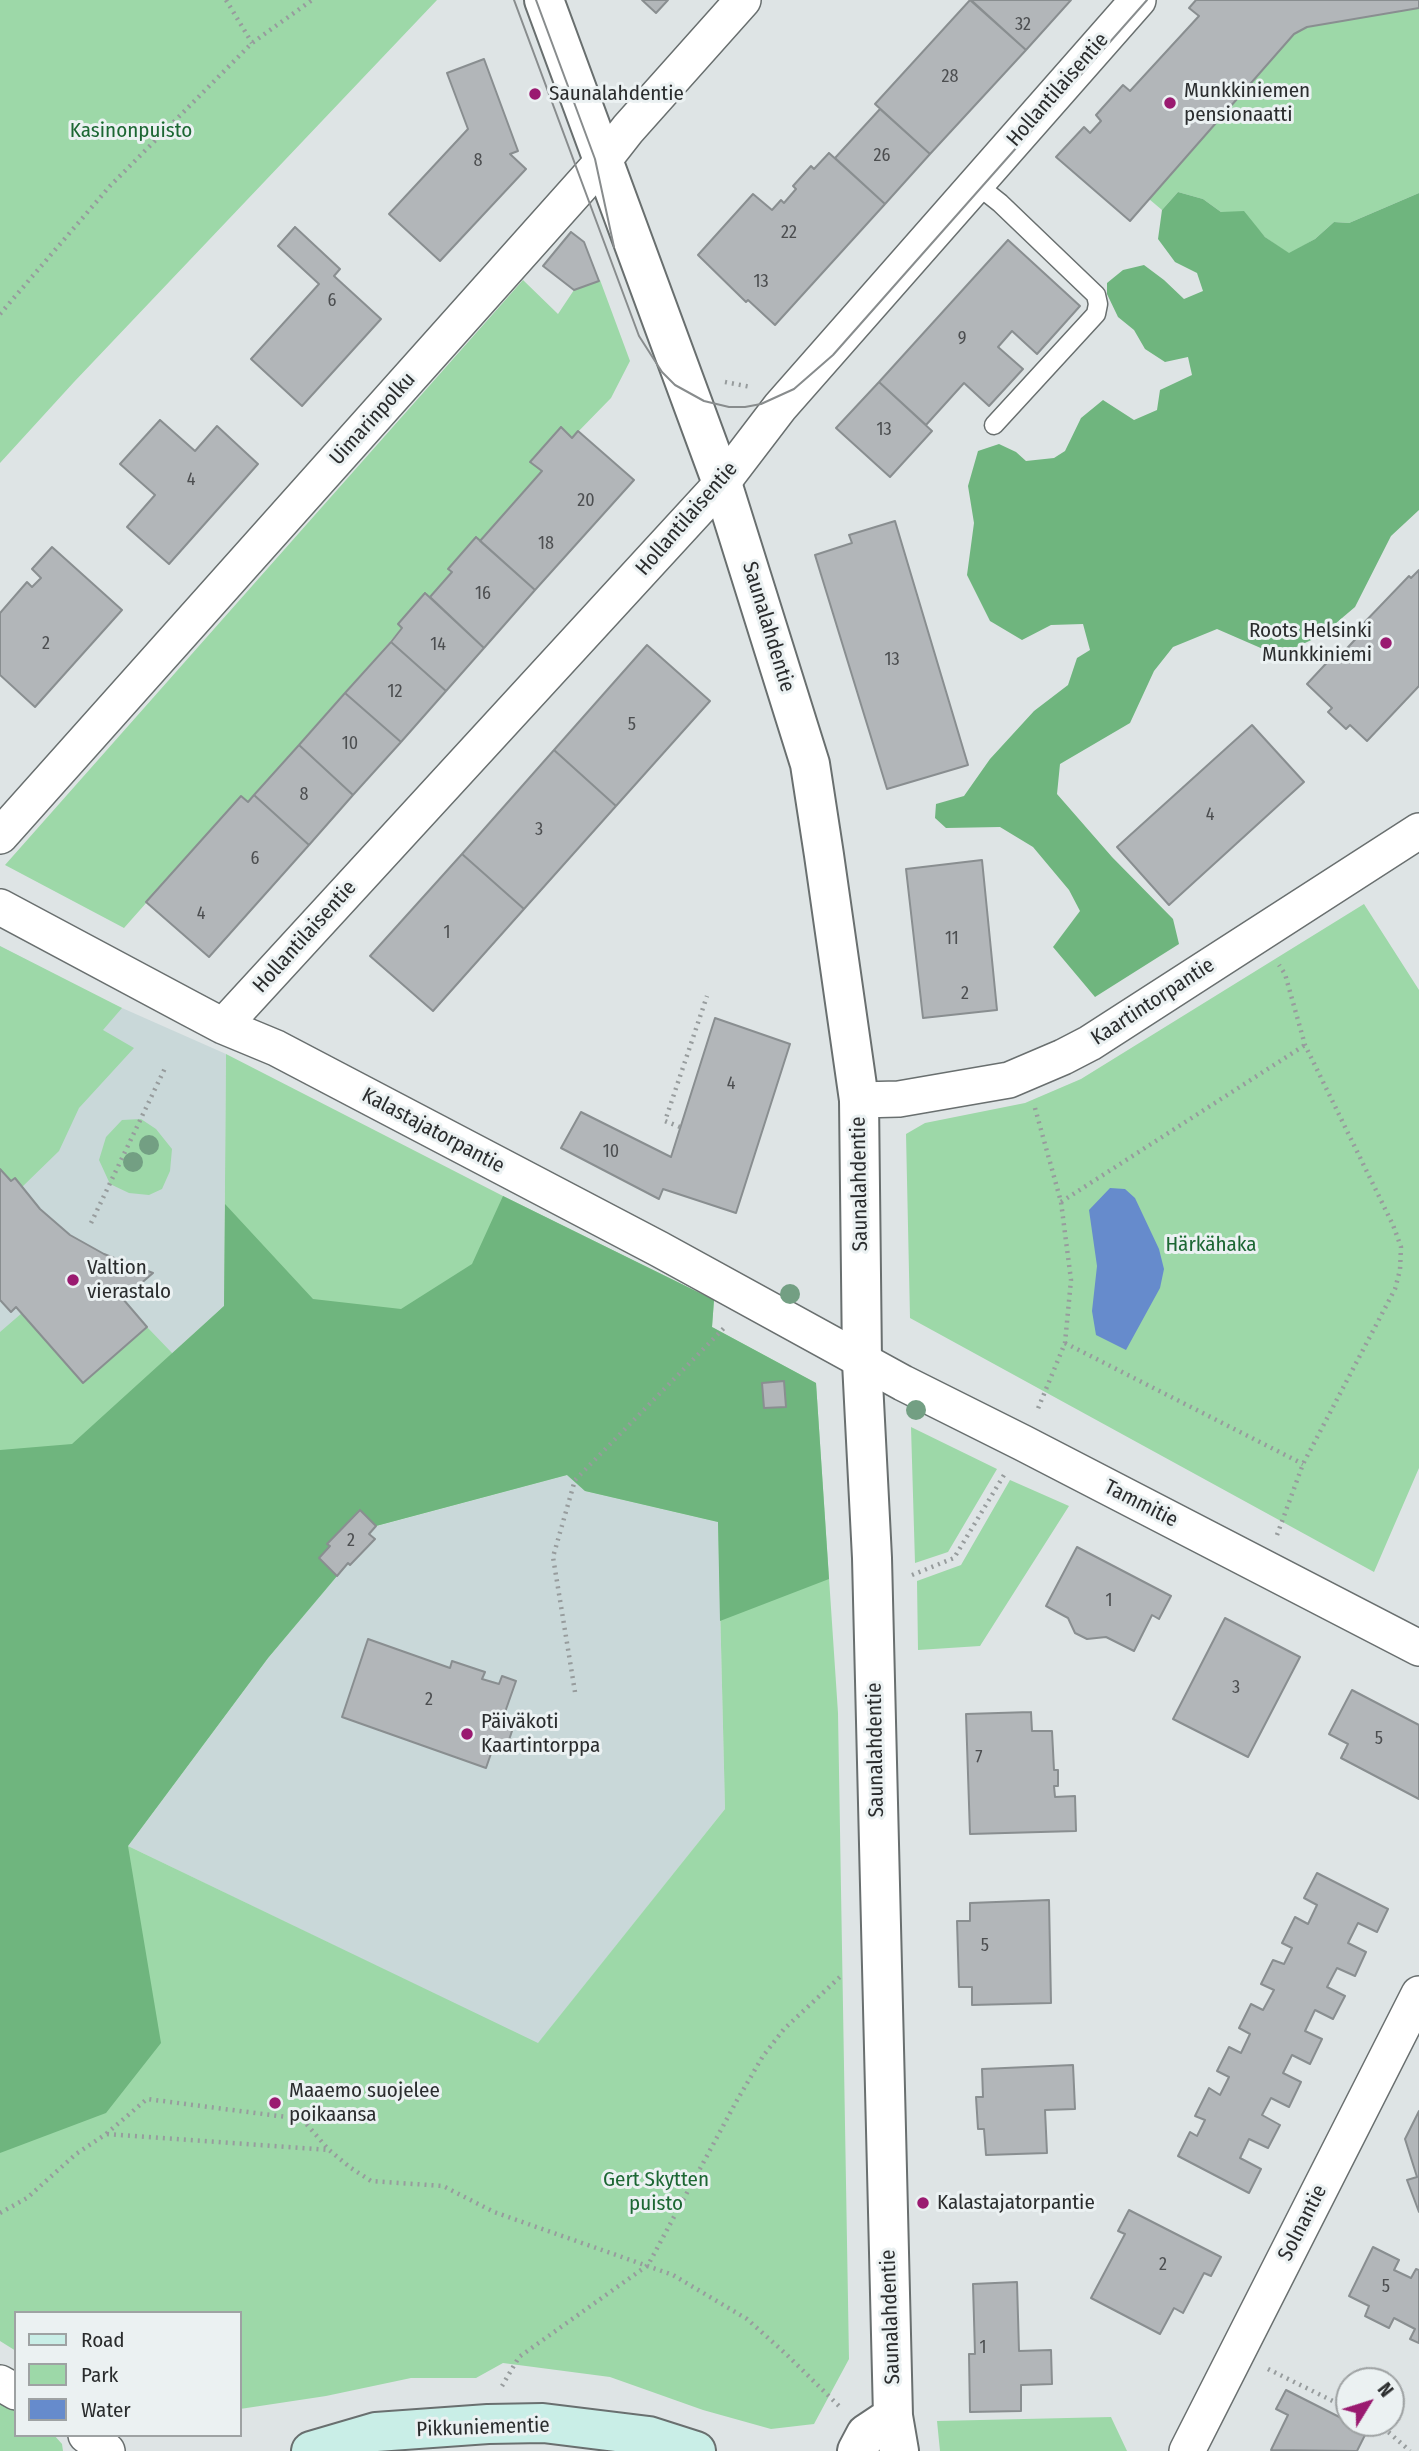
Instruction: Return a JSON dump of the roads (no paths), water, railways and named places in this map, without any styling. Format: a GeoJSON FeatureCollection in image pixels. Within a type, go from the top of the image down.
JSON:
{"type":"FeatureCollection","features":[{"type":"Feature","properties":{"kind":"main road","name":"Pikkuniementie"},"geometry":{"type":"LineString","coordinates":[[311,2451],[376,2432],[529,2423],[649,2436],[696,2451]]}},
{"type":"Feature","properties":{"kind":"street","name":"Saunalahdentie"},"geometry":{"type":"LineString","coordinates":[[544,0],[722,483],[810,764],[859,1100],[862,1362],[872,1558],[880,1948],[896,2433],[866,2434],[857,2451]]}},
{"type":"Feature","properties":{"kind":"street","name":"Uimarinpolku"},"geometry":{"type":"LineString","coordinates":[[0,836],[603,161],[628,129],[743,0]]}},
{"type":"Feature","properties":{"kind":"street","name":"Hollantilaisentie"},"geometry":{"type":"LineString","coordinates":[[223,1026],[722,483],[780,407],[1138,0]]}},
{"type":"Feature","properties":{"kind":"street","name":"Kaartintorpantie"},"geometry":{"type":"LineString","coordinates":[[859,1100],[899,1100],[1009,1080],[1090,1043],[1419,831]]}},
{"type":"Feature","properties":{"kind":"street","name":"Kalastajatorpantie"},"geometry":{"type":"LineString","coordinates":[[0,907],[223,1026],[276,1048],[762,1305],[862,1362]]}},
{"type":"Feature","properties":{"kind":"street","name":"Tammitie"},"geometry":{"type":"LineString","coordinates":[[862,1362],[1419,1648]]}},
{"type":"Feature","properties":{"kind":"street","name":"Solnantie"},"geometry":{"type":"LineString","coordinates":[[1187,2451],[1419,1994]]}},
{"type":"Feature","properties":{"kind":"street"},"geometry":{"type":"LineString","coordinates":[[89,2437],[107,2451]]}},
{"type":"Feature","properties":{"kind":"lane"},"geometry":{"type":"LineString","coordinates":[[976,184],[1000,203],[1096,295],[1098,304],[1096,314],[994,425]]}},
{"type":"Feature","properties":{"kind":"water"},"geometry":{"type":"Polygon","coordinates":[[[1110,1188],[1125,1189],[1135,1198],[1159,1249],[1164,1269],[1160,1288],[1126,1350],[1096,1335],[1092,1311],[1097,1266],[1089,1210],[1110,1188]]]}},
{"type":"Feature","properties":{"kind":"tram line"},"geometry":{"type":"LineString","coordinates":[[514,0],[639,336],[662,372],[675,385],[704,401],[729,407],[761,404],[794,389],[833,355],[1147,0]]}},
{"type":"Feature","properties":{"kind":"tram line"},"geometry":{"type":"LineString","coordinates":[[536,0],[595,159],[614,247]]}},
{"type":"Feature","properties":{"kind":"place","name":"Saunalahdentie"},"geometry":{"type":"Point","coordinates":[535,94]}},
{"type":"Feature","properties":{"kind":"place","name":"Munkkiniemen pensionaatti"},"geometry":{"type":"Point","coordinates":[1170,103]}},
{"type":"Feature","properties":{"kind":"place","name":"Roots Helsinki Munkkiniemi"},"geometry":{"type":"Point","coordinates":[1386,643]}},
{"type":"Feature","properties":{"kind":"place","name":"Valtion vierastalo"},"geometry":{"type":"Point","coordinates":[73,1280]}},
{"type":"Feature","properties":{"kind":"place","name":"Päiväkoti Kaartintorppa"},"geometry":{"type":"Point","coordinates":[467,1734]}},
{"type":"Feature","properties":{"kind":"place","name":"Maaemo suojelee poikaansa"},"geometry":{"type":"Point","coordinates":[275,2103]}},
{"type":"Feature","properties":{"kind":"place","name":"Kalastajatorpantie"},"geometry":{"type":"Point","coordinates":[923,2203]}},
{"type":"Feature","properties":{"kind":"park label","name":"Kasinonpuisto"},"geometry":{"type":"Point","coordinates":[131,131]}},
{"type":"Feature","properties":{"kind":"park label","name":"Härkähaka"},"geometry":{"type":"Point","coordinates":[1211,1245]}},
{"type":"Feature","properties":{"kind":"park label","name":"Gert Skytten puisto"},"geometry":{"type":"Point","coordinates":[656,2192]}}]}
